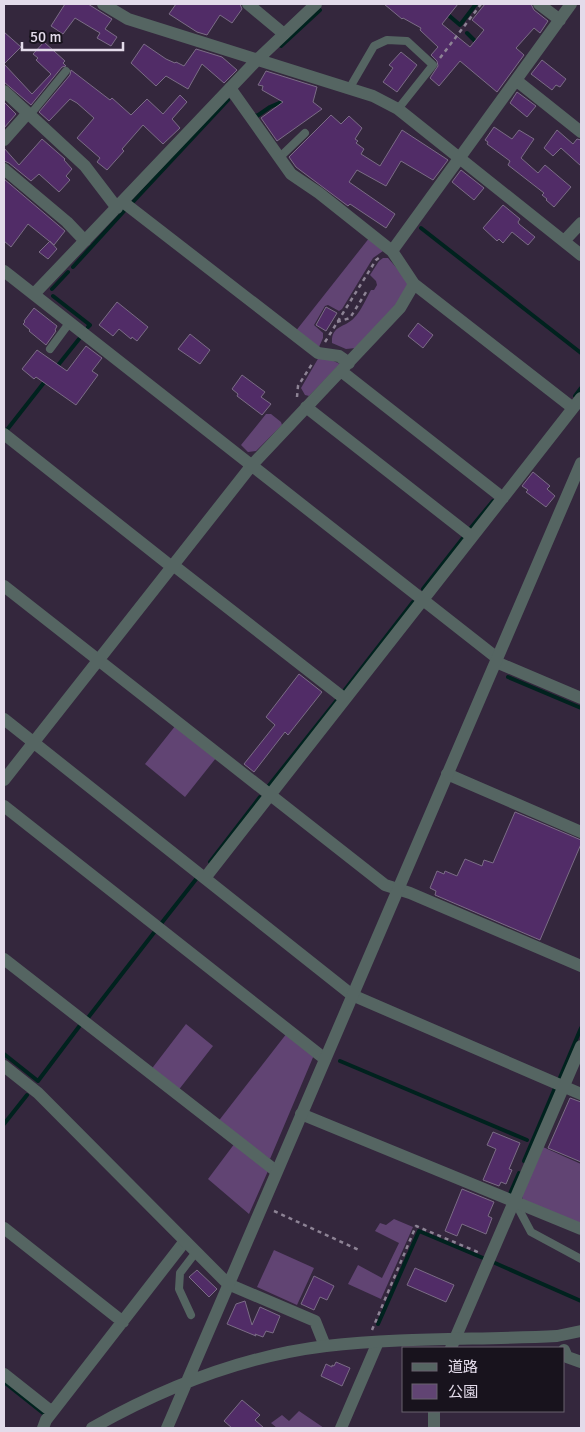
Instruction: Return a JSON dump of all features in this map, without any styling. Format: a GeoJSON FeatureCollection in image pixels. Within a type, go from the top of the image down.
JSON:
{"type":"FeatureCollection","features":[{"type":"Feature","properties":{"kind":"street"},"geometry":{"type":"LineString","coordinates":[[102,4],[128,20],[374,96],[398,110],[565,240],[581,255]]}},
{"type":"Feature","properties":{"kind":"street"},"geometry":{"type":"LineString","coordinates":[[248,4],[284,34]]}},
{"type":"Feature","properties":{"kind":"street"},"geometry":{"type":"LineString","coordinates":[[34,294],[257,60],[316,4]]}},
{"type":"Feature","properties":{"kind":"street"},"geometry":{"type":"LineString","coordinates":[[539,4],[560,20]]}},
{"type":"Feature","properties":{"kind":"street"},"geometry":{"type":"LineString","coordinates":[[392,251],[572,4]]}},
{"type":"Feature","properties":{"kind":"street"},"geometry":{"type":"LineString","coordinates":[[517,81],[581,132]]}},
{"type":"Feature","properties":{"kind":"street"},"geometry":{"type":"LineString","coordinates":[[204,878],[577,403],[414,284],[392,251],[319,193],[291,174],[230,88]]}},
{"type":"Feature","properties":{"kind":"street"},"geometry":{"type":"LineString","coordinates":[[4,91],[85,166],[120,205],[318,353],[339,356],[345,367],[503,498]]}},
{"type":"Feature","properties":{"kind":"street"},"geometry":{"type":"LineString","coordinates":[[4,140],[28,115]]}},
{"type":"Feature","properties":{"kind":"street"},"geometry":{"type":"LineString","coordinates":[[4,169],[67,222],[85,241]]}},
{"type":"Feature","properties":{"kind":"street"},"geometry":{"type":"LineString","coordinates":[[565,240],[581,223]]}},
{"type":"Feature","properties":{"kind":"street"},"geometry":{"type":"LineString","coordinates":[[4,271],[423,599],[497,660],[581,698]]}},
{"type":"Feature","properties":{"kind":"street"},"geometry":{"type":"LineString","coordinates":[[4,780],[252,465],[400,308],[414,284]]}},
{"type":"Feature","properties":{"kind":"street"},"geometry":{"type":"LineString","coordinates":[[306,408],[472,537]]}},
{"type":"Feature","properties":{"kind":"street"},"geometry":{"type":"LineString","coordinates":[[4,434],[345,699]]}},
{"type":"Feature","properties":{"kind":"street"},"geometry":{"type":"LineString","coordinates":[[167,1428],[581,463]]}},
{"type":"Feature","properties":{"kind":"street"},"geometry":{"type":"LineString","coordinates":[[4,586],[385,885],[410,893],[581,966]]}},
{"type":"Feature","properties":{"kind":"street"},"geometry":{"type":"LineString","coordinates":[[4,719],[352,995],[581,1094]]}},
{"type":"Feature","properties":{"kind":"street"},"geometry":{"type":"LineString","coordinates":[[447,774],[581,832]]}},
{"type":"Feature","properties":{"kind":"street"},"geometry":{"type":"LineString","coordinates":[[4,806],[325,1059]]}},
{"type":"Feature","properties":{"kind":"street"},"geometry":{"type":"LineString","coordinates":[[4,959],[276,1171]]}},
{"type":"Feature","properties":{"kind":"street"},"geometry":{"type":"LineString","coordinates":[[453,1344],[581,1046]]}},
{"type":"Feature","properties":{"kind":"street"},"geometry":{"type":"LineString","coordinates":[[4,1066],[38,1094],[228,1284],[315,1321],[325,1346]]}},
{"type":"Feature","properties":{"kind":"street"},"geometry":{"type":"LineString","coordinates":[[301,1114],[581,1229]]}},
{"type":"Feature","properties":{"kind":"street"},"geometry":{"type":"LineString","coordinates":[[4,1228],[123,1322]]}},
{"type":"Feature","properties":{"kind":"street"},"geometry":{"type":"LineString","coordinates":[[44,1428],[46,1420],[52,1412],[186,1241]]}},
{"type":"Feature","properties":{"kind":"street"},"geometry":{"type":"LineString","coordinates":[[92,1428],[126,1409],[185,1384],[239,1364],[294,1352],[325,1346],[372,1342],[453,1344],[557,1336],[581,1331]]}},
{"type":"Feature","properties":{"kind":"street"},"geometry":{"type":"LineString","coordinates":[[557,1336],[562,1347]]}},
{"type":"Feature","properties":{"kind":"street"},"geometry":{"type":"LineString","coordinates":[[341,1428],[372,1342]]}},
{"type":"Feature","properties":{"kind":"street"},"geometry":{"type":"LineString","coordinates":[[565,1353],[567,1357],[581,1362]]}},
{"type":"Feature","properties":{"kind":"street"},"geometry":{"type":"LineString","coordinates":[[4,1374],[52,1412]]}},
{"type":"Feature","properties":{"kind":"street"},"geometry":{"type":"LineString","coordinates":[[434,1412],[434,1428]]}},
{"type":"Feature","properties":{"kind":"lane"},"geometry":{"type":"LineString","coordinates":[[349,89],[374,46],[387,40],[407,41],[433,65],[398,110]]}},
{"type":"Feature","properties":{"kind":"lane"},"geometry":{"type":"LineString","coordinates":[[28,115],[66,71]]}},
{"type":"Feature","properties":{"kind":"lane"},"geometry":{"type":"LineString","coordinates":[[279,158],[305,133]]}},
{"type":"Feature","properties":{"kind":"lane"},"geometry":{"type":"LineString","coordinates":[[50,349],[70,322]]}},
{"type":"Feature","properties":{"kind":"lane"},"geometry":{"type":"LineString","coordinates":[[515,1201],[531,1232],[581,1259]]}},
{"type":"Feature","properties":{"kind":"lane"},"geometry":{"type":"LineString","coordinates":[[191,1315],[179,1289],[180,1273],[196,1252]]}},
{"type":"Feature","properties":{"kind":"path"},"geometry":{"type":"LineString","coordinates":[[433,65],[459,35],[463,26],[481,4]]}},
{"type":"Feature","properties":{"kind":"path"},"geometry":{"type":"LineString","coordinates":[[296,419],[298,386],[376,260],[392,251]]}},
{"type":"Feature","properties":{"kind":"path"},"geometry":{"type":"LineString","coordinates":[[337,322],[343,322],[350,318],[368,289]]}},
{"type":"Feature","properties":{"kind":"path"},"geometry":{"type":"LineString","coordinates":[[262,1206],[361,1251]]}},
{"type":"Feature","properties":{"kind":"path"},"geometry":{"type":"LineString","coordinates":[[372,1342],[416,1226],[490,1257]]}},
{"type":"Feature","properties":{"kind":"green space"},"geometry":{"type":"Polygon","coordinates":[[[370,237],[383,251],[373,258],[342,309],[339,311],[328,305],[325,306],[314,325],[323,333],[319,347],[295,332],[370,237]]]}},
{"type":"Feature","properties":{"kind":"green space"},"geometry":{"type":"Polygon","coordinates":[[[383,258],[388,258],[406,279],[408,285],[396,305],[356,348],[346,349],[332,343],[332,337],[336,330],[354,318],[371,290],[374,290],[377,285],[370,275],[383,258]]]}},
{"type":"Feature","properties":{"kind":"green space"},"geometry":{"type":"Polygon","coordinates":[[[323,356],[340,364],[309,396],[305,395],[301,388],[319,357],[323,356]]]}},
{"type":"Feature","properties":{"kind":"green space"},"geometry":{"type":"Polygon","coordinates":[[[266,414],[271,414],[282,425],[256,451],[248,452],[241,445],[266,414]]]}},
{"type":"Feature","properties":{"kind":"green space"},"geometry":{"type":"Polygon","coordinates":[[[176,725],[216,758],[185,797],[145,764],[176,725]]]}},
{"type":"Feature","properties":{"kind":"green space"},"geometry":{"type":"Polygon","coordinates":[[[186,1024],[213,1046],[177,1092],[150,1071],[186,1024]]]}},
{"type":"Feature","properties":{"kind":"green space"},"geometry":{"type":"Polygon","coordinates":[[[287,1033],[314,1055],[270,1159],[217,1123],[287,1033]]]}},
{"type":"Feature","properties":{"kind":"green space"},"geometry":{"type":"Polygon","coordinates":[[[235,1143],[268,1171],[249,1214],[208,1179],[235,1143]]]}},
{"type":"Feature","properties":{"kind":"green space"},"geometry":{"type":"Polygon","coordinates":[[[543,1147],[581,1164],[581,1226],[523,1202],[522,1196],[543,1147]]]}},
{"type":"Feature","properties":{"kind":"green space"},"geometry":{"type":"Polygon","coordinates":[[[394,1219],[413,1227],[381,1299],[348,1284],[358,1265],[382,1278],[399,1243],[375,1231],[380,1223],[386,1225],[394,1219]]]}},
{"type":"Feature","properties":{"kind":"green space"},"geometry":{"type":"Polygon","coordinates":[[[274,1250],[314,1268],[297,1305],[257,1287],[274,1250]]]}},
{"type":"Feature","properties":{"kind":"green space"},"geometry":{"type":"Polygon","coordinates":[[[299,1411],[324,1428],[277,1428],[271,1423],[282,1415],[289,1421],[299,1411]]]}},
{"type":"Feature","properties":{"kind":"building"},"geometry":{"type":"Polygon","coordinates":[[[65,4],[88,4],[112,19],[105,29],[117,37],[111,46],[97,38],[100,33],[75,18],[63,34],[51,26],[65,4]]]}},
{"type":"Feature","properties":{"kind":"building"},"geometry":{"type":"Polygon","coordinates":[[[176,4],[240,4],[242,9],[232,23],[220,15],[207,35],[197,32],[169,14],[176,4]]]}},
{"type":"Feature","properties":{"kind":"building"},"geometry":{"type":"Polygon","coordinates":[[[384,4],[458,4],[442,24],[470,47],[484,30],[472,20],[485,4],[531,4],[534,10],[548,21],[540,33],[534,28],[516,48],[524,55],[497,92],[460,61],[439,86],[430,78],[438,66],[437,61],[431,55],[438,47],[420,30],[421,28],[402,19],[384,4]]]}},
{"type":"Feature","properties":{"kind":"building"},"geometry":{"type":"Polygon","coordinates":[[[4,32],[21,47],[4,64],[4,32]]]}},
{"type":"Feature","properties":{"kind":"building"},"geometry":{"type":"Polygon","coordinates":[[[44,42],[65,61],[63,63],[66,66],[62,67],[31,105],[4,82],[4,64],[32,94],[51,74],[36,60],[38,58],[33,54],[44,42]]]}},
{"type":"Feature","properties":{"kind":"building"},"geometry":{"type":"Polygon","coordinates":[[[144,44],[166,59],[184,66],[196,49],[222,57],[237,70],[224,83],[202,64],[188,89],[166,76],[156,86],[131,63],[144,44]]]}},
{"type":"Feature","properties":{"kind":"building"},"geometry":{"type":"Polygon","coordinates":[[[401,52],[417,65],[397,92],[383,82],[393,68],[389,65],[401,52]]]}},
{"type":"Feature","properties":{"kind":"building"},"geometry":{"type":"Polygon","coordinates":[[[542,60],[566,79],[560,87],[556,85],[552,90],[531,74],[542,60]]]}},
{"type":"Feature","properties":{"kind":"building"},"geometry":{"type":"Polygon","coordinates":[[[71,70],[110,100],[112,98],[131,115],[147,99],[163,114],[180,95],[187,102],[172,119],[180,128],[163,144],[143,125],[107,170],[97,162],[100,158],[77,138],[94,118],[77,103],[70,99],[49,121],[39,112],[70,75],[71,70]]]}},
{"type":"Feature","properties":{"kind":"building"},"geometry":{"type":"Polygon","coordinates":[[[266,71],[317,87],[313,102],[322,109],[277,141],[261,118],[283,102],[262,90],[263,86],[258,85],[266,71]]]}},
{"type":"Feature","properties":{"kind":"building"},"geometry":{"type":"Polygon","coordinates":[[[517,92],[536,106],[527,117],[510,103],[517,92]]]}},
{"type":"Feature","properties":{"kind":"building"},"geometry":{"type":"Polygon","coordinates":[[[4,102],[16,114],[4,128],[4,102]]]}},
{"type":"Feature","properties":{"kind":"building"},"geometry":{"type":"Polygon","coordinates":[[[331,115],[341,124],[349,116],[362,128],[355,139],[358,141],[356,143],[364,149],[361,154],[380,166],[402,130],[448,160],[433,180],[401,161],[386,186],[357,170],[349,182],[395,214],[386,228],[350,204],[348,206],[296,167],[289,157],[331,115]]]}},
{"type":"Feature","properties":{"kind":"building"},"geometry":{"type":"Polygon","coordinates":[[[494,127],[512,139],[519,130],[534,139],[521,158],[538,173],[545,165],[571,187],[554,207],[542,195],[544,193],[508,165],[510,161],[487,144],[488,142],[485,140],[494,127]]]}},
{"type":"Feature","properties":{"kind":"building"},"geometry":{"type":"Polygon","coordinates":[[[557,130],[573,144],[577,139],[581,140],[581,166],[561,148],[553,156],[544,148],[557,130]]]}},
{"type":"Feature","properties":{"kind":"building"},"geometry":{"type":"Polygon","coordinates":[[[42,139],[65,159],[72,169],[66,176],[70,180],[59,192],[39,174],[31,181],[4,161],[4,148],[19,165],[42,139]]]}},
{"type":"Feature","properties":{"kind":"building"},"geometry":{"type":"Polygon","coordinates":[[[461,170],[484,188],[474,200],[452,182],[461,170]]]}},
{"type":"Feature","properties":{"kind":"building"},"geometry":{"type":"Polygon","coordinates":[[[4,179],[65,231],[54,245],[28,224],[11,247],[4,241],[4,179]]]}},
{"type":"Feature","properties":{"kind":"building"},"geometry":{"type":"Polygon","coordinates":[[[503,205],[520,219],[519,224],[535,237],[528,245],[512,232],[503,243],[499,239],[497,241],[483,228],[503,205]]]}},
{"type":"Feature","properties":{"kind":"building"},"geometry":{"type":"Polygon","coordinates":[[[50,241],[57,249],[48,259],[39,252],[50,241]]]}},
{"type":"Feature","properties":{"kind":"building"},"geometry":{"type":"Polygon","coordinates":[[[117,302],[148,327],[137,341],[132,337],[131,339],[119,329],[113,336],[99,325],[117,302]]]}},
{"type":"Feature","properties":{"kind":"building"},"geometry":{"type":"Polygon","coordinates":[[[326,307],[337,313],[326,331],[316,325],[326,307]]]}},
{"type":"Feature","properties":{"kind":"building"},"geometry":{"type":"Polygon","coordinates":[[[34,308],[57,326],[56,331],[46,345],[23,324],[34,308]]]}},
{"type":"Feature","properties":{"kind":"building"},"geometry":{"type":"Polygon","coordinates":[[[418,323],[433,335],[423,348],[408,336],[418,323]]]}},
{"type":"Feature","properties":{"kind":"building"},"geometry":{"type":"Polygon","coordinates":[[[190,334],[210,350],[200,364],[178,349],[190,334]]]}},
{"type":"Feature","properties":{"kind":"building"},"geometry":{"type":"Polygon","coordinates":[[[86,346],[102,358],[92,371],[98,375],[76,405],[36,377],[34,379],[22,369],[37,350],[67,371],[86,346]]]}},
{"type":"Feature","properties":{"kind":"building"},"geometry":{"type":"Polygon","coordinates":[[[242,375],[265,392],[261,397],[271,404],[262,415],[237,396],[238,394],[232,389],[242,375]]]}},
{"type":"Feature","properties":{"kind":"building"},"geometry":{"type":"Polygon","coordinates":[[[533,472],[550,486],[547,489],[555,496],[546,507],[526,492],[528,490],[522,486],[533,472]]]}},
{"type":"Feature","properties":{"kind":"building"},"geometry":{"type":"Polygon","coordinates":[[[299,674],[322,692],[288,735],[285,732],[254,772],[244,764],[275,725],[266,717],[299,674]]]}},
{"type":"Feature","properties":{"kind":"building"},"geometry":{"type":"Polygon","coordinates":[[[515,812],[581,840],[581,844],[540,940],[435,895],[436,891],[430,888],[437,871],[444,874],[445,871],[457,876],[465,859],[482,866],[484,860],[493,863],[515,812]]]}},
{"type":"Feature","properties":{"kind":"building"},"geometry":{"type":"Polygon","coordinates":[[[570,1098],[581,1102],[581,1162],[548,1148],[570,1098]]]}},
{"type":"Feature","properties":{"kind":"building"},"geometry":{"type":"Polygon","coordinates":[[[493,1132],[520,1143],[509,1169],[512,1170],[506,1184],[501,1182],[499,1186],[483,1180],[496,1149],[487,1145],[493,1132]]]}},
{"type":"Feature","properties":{"kind":"building"},"geometry":{"type":"Polygon","coordinates":[[[462,1189],[494,1202],[488,1216],[492,1218],[486,1234],[462,1224],[457,1236],[445,1231],[462,1189]]]}},
{"type":"Feature","properties":{"kind":"building"},"geometry":{"type":"Polygon","coordinates":[[[415,1268],[454,1285],[446,1302],[407,1285],[415,1268]]]}},
{"type":"Feature","properties":{"kind":"building"},"geometry":{"type":"Polygon","coordinates":[[[197,1270],[217,1289],[209,1297],[189,1277],[197,1270]]]}},
{"type":"Feature","properties":{"kind":"building"},"geometry":{"type":"Polygon","coordinates":[[[314,1276],[334,1286],[327,1300],[320,1297],[314,1310],[301,1304],[314,1276]]]}},
{"type":"Feature","properties":{"kind":"building"},"geometry":{"type":"Polygon","coordinates":[[[245,1301],[252,1325],[260,1307],[280,1316],[273,1333],[266,1331],[263,1337],[255,1334],[256,1336],[227,1324],[236,1304],[245,1301]]]}},
{"type":"Feature","properties":{"kind":"building"},"geometry":{"type":"Polygon","coordinates":[[[336,1362],[350,1368],[342,1386],[321,1376],[326,1364],[332,1367],[336,1362]]]}},
{"type":"Feature","properties":{"kind":"building"},"geometry":{"type":"Polygon","coordinates":[[[242,1400],[260,1415],[255,1420],[264,1428],[232,1428],[224,1421],[242,1400]]]}},
{"type":"Feature","properties":{"kind":"waterway"},"geometry":{"type":"LineString","coordinates":[[446,13],[460,25],[476,4]]}},
{"type":"Feature","properties":{"kind":"waterway"},"geometry":{"type":"LineString","coordinates":[[281,46],[320,10]]}},
{"type":"Feature","properties":{"kind":"waterway"},"geometry":{"type":"LineString","coordinates":[[467,33],[478,44]]}},
{"type":"Feature","properties":{"kind":"waterway"},"geometry":{"type":"LineString","coordinates":[[132,203],[228,100]]}},
{"type":"Feature","properties":{"kind":"waterway"},"geometry":{"type":"LineString","coordinates":[[255,115],[257,116],[270,107],[286,100]]}},
{"type":"Feature","properties":{"kind":"waterway"},"geometry":{"type":"LineString","coordinates":[[73,267],[125,210]]}},
{"type":"Feature","properties":{"kind":"waterway"},"geometry":{"type":"LineString","coordinates":[[421,228],[581,353]]}},
{"type":"Feature","properties":{"kind":"waterway"},"geometry":{"type":"LineString","coordinates":[[52,289],[68,272]]}},
{"type":"Feature","properties":{"kind":"waterway"},"geometry":{"type":"LineString","coordinates":[[53,296],[90,325],[88,327]]}},
{"type":"Feature","properties":{"kind":"waterway"},"geometry":{"type":"LineString","coordinates":[[55,369],[79,339]]}},
{"type":"Feature","properties":{"kind":"waterway"},"geometry":{"type":"LineString","coordinates":[[6,431],[46,380]]}},
{"type":"Feature","properties":{"kind":"waterway"},"geometry":{"type":"LineString","coordinates":[[575,396],[581,388]]}},
{"type":"Feature","properties":{"kind":"waterway"},"geometry":{"type":"LineString","coordinates":[[469,530],[493,501]]}},
{"type":"Feature","properties":{"kind":"waterway"},"geometry":{"type":"LineString","coordinates":[[423,589],[463,538]]}},
{"type":"Feature","properties":{"kind":"waterway"},"geometry":{"type":"LineString","coordinates":[[344,691],[413,602]]}},
{"type":"Feature","properties":{"kind":"waterway"},"geometry":{"type":"LineString","coordinates":[[508,677],[581,708]]}},
{"type":"Feature","properties":{"kind":"waterway"},"geometry":{"type":"LineString","coordinates":[[267,788],[337,700]]}},
{"type":"Feature","properties":{"kind":"waterway"},"geometry":{"type":"LineString","coordinates":[[210,862],[260,797]]}},
{"type":"Feature","properties":{"kind":"waterway"},"geometry":{"type":"LineString","coordinates":[[160,925],[197,878]]}},
{"type":"Feature","properties":{"kind":"waterway"},"geometry":{"type":"LineString","coordinates":[[87,1019],[156,930]]}},
{"type":"Feature","properties":{"kind":"waterway"},"geometry":{"type":"LineString","coordinates":[[4,1054],[38,1081],[81,1024]]}},
{"type":"Feature","properties":{"kind":"waterway"},"geometry":{"type":"LineString","coordinates":[[559,1080],[581,1028]]}},
{"type":"Feature","properties":{"kind":"waterway"},"geometry":{"type":"LineString","coordinates":[[340,1061],[527,1140]]}},
{"type":"Feature","properties":{"kind":"waterway"},"geometry":{"type":"LineString","coordinates":[[524,1161],[555,1088]]}},
{"type":"Feature","properties":{"kind":"waterway"},"geometry":{"type":"LineString","coordinates":[[4,1124],[27,1095]]}},
{"type":"Feature","properties":{"kind":"waterway"},"geometry":{"type":"LineString","coordinates":[[509,1196],[519,1173]]}},
{"type":"Feature","properties":{"kind":"waterway"},"geometry":{"type":"LineString","coordinates":[[378,1324],[419,1231],[483,1258]]}},
{"type":"Feature","properties":{"kind":"waterway"},"geometry":{"type":"LineString","coordinates":[[495,1263],[581,1301]]}},
{"type":"Feature","properties":{"kind":"waterway"},"geometry":{"type":"LineString","coordinates":[[4,1382],[43,1413]]}}]}
